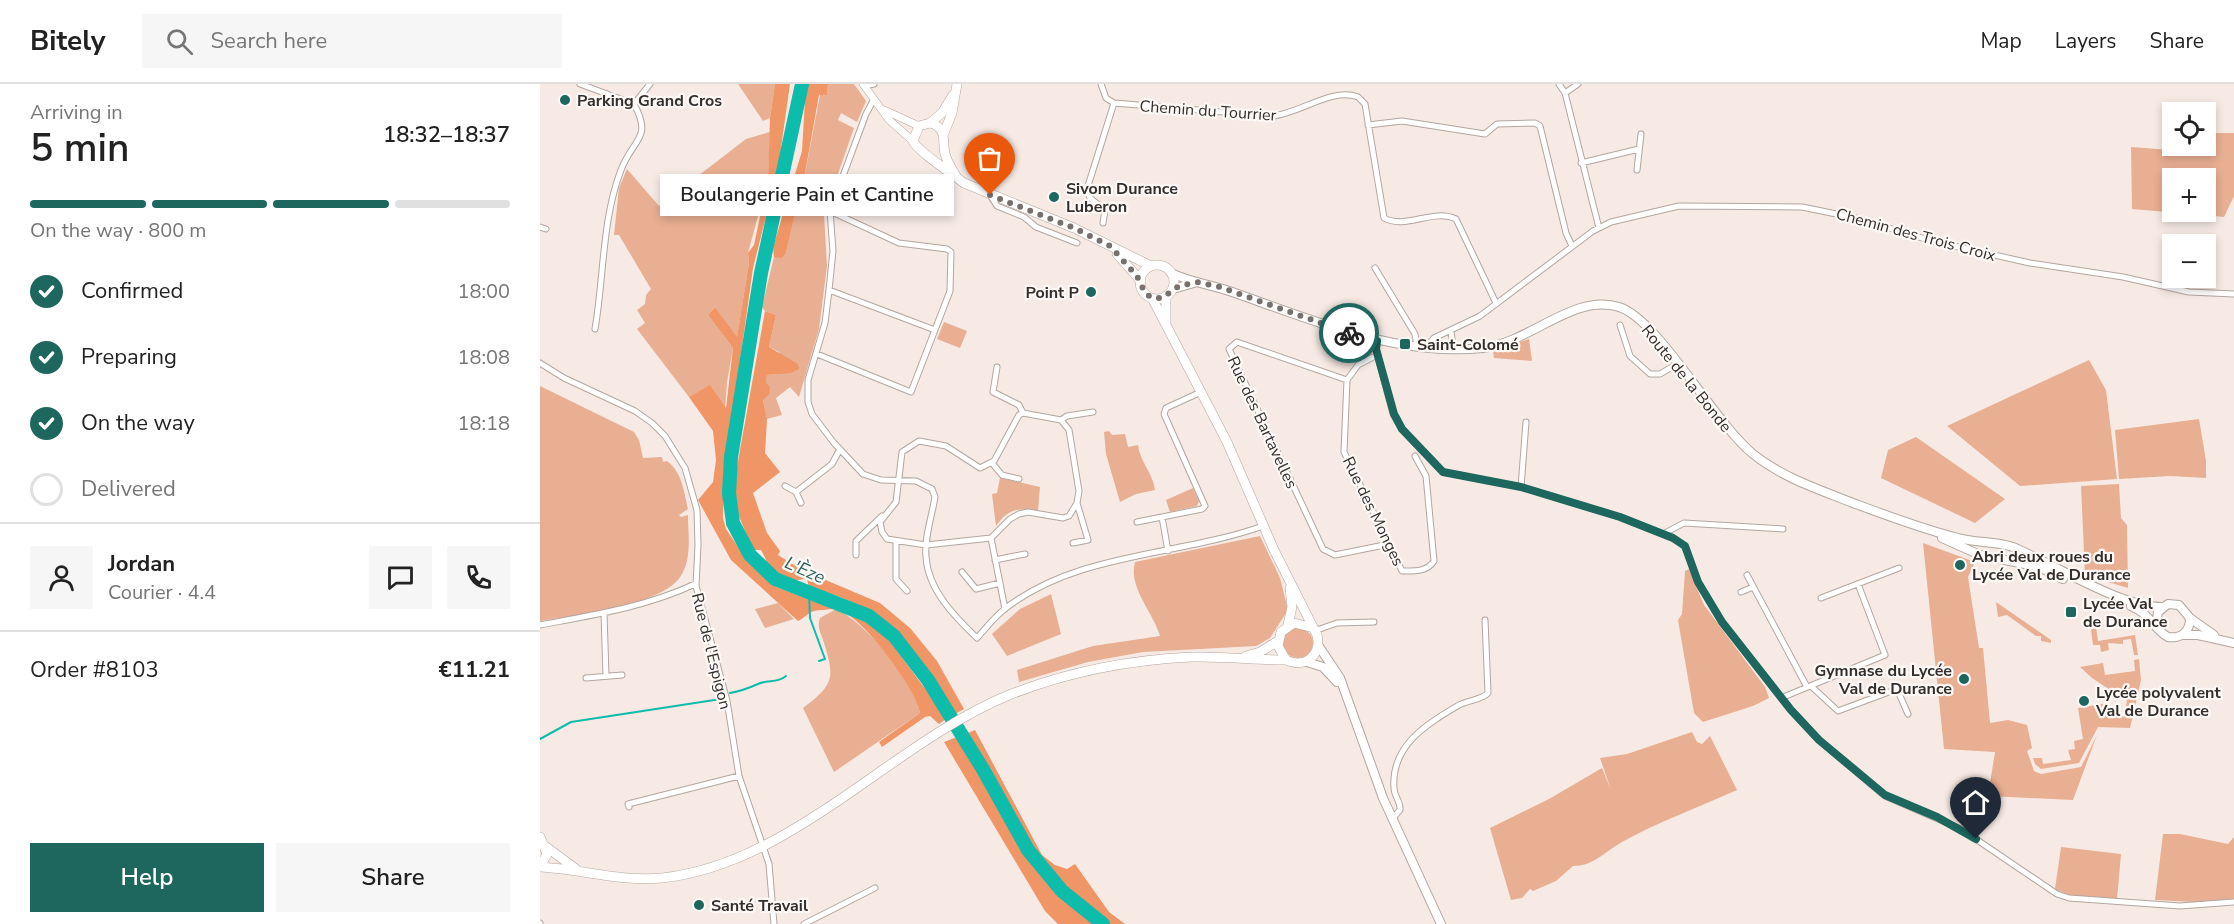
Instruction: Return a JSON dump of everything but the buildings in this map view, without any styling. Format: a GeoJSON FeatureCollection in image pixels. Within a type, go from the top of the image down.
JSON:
{"type":"FeatureCollection","features":[{"type":"Feature","properties":{"kind":"main road"},"geometry":{"type":"LineString","coordinates":[[957,84],[942,113],[930,123],[919,126],[914,141],[918,151],[928,155],[956,176],[990,195],[1074,228],[1151,266],[1165,267],[1172,273],[1168,331]]}},
{"type":"Feature","properties":{"kind":"main road"},"geometry":{"type":"LineString","coordinates":[[956,176],[947,161],[944,133],[952,113],[957,84]]}},
{"type":"Feature","properties":{"kind":"main road"},"geometry":{"type":"LineString","coordinates":[[930,123],[936,124],[944,133]]}},
{"type":"Feature","properties":{"kind":"main road"},"geometry":{"type":"LineString","coordinates":[[928,155],[938,152],[944,144]]}},
{"type":"Feature","properties":{"kind":"main road"},"geometry":{"type":"LineString","coordinates":[[1110,246],[1141,281]]}},
{"type":"Feature","properties":{"kind":"main road"},"geometry":{"type":"LineString","coordinates":[[1151,266],[1144,272],[1141,281],[1142,290],[1152,298],[1227,442],[1318,645],[1340,678],[1392,819],[1441,924]]}},
{"type":"Feature","properties":{"kind":"main road","name":"Route de la Bonde"},"geometry":{"type":"LineString","coordinates":[[1172,273],[1220,287],[1377,341],[1417,346],[1482,348],[1507,343],[1584,306],[1602,304],[1616,306],[1639,318],[1730,432],[1768,465],[1793,479],[1924,529],[1980,555],[2038,567],[2136,608],[2156,625]]}},
{"type":"Feature","properties":{"kind":"main road","name":"Route de la Bonde"},"geometry":{"type":"LineString","coordinates":[[1169,293],[1197,282]]}},
{"type":"Feature","properties":{"kind":"main road"},"geometry":{"type":"LineString","coordinates":[[1152,298],[1169,293]]}},
{"type":"Feature","properties":{"kind":"main road","name":"Route de la Bonde"},"geometry":{"type":"LineString","coordinates":[[1924,529],[1966,540],[2008,546],[2068,575],[2137,603],[2163,607]]}},
{"type":"Feature","properties":{"kind":"main road"},"geometry":{"type":"LineString","coordinates":[[1286,660],[1280,652],[1278,641],[1281,632],[1288,625],[1292,607],[1289,580]]}},
{"type":"Feature","properties":{"kind":"main road"},"geometry":{"type":"LineString","coordinates":[[2219,638],[2190,618],[2180,604],[2163,607],[2158,612],[2156,625],[2160,632],[2168,637],[2183,635],[2219,638],[2234,643]]}},
{"type":"Feature","properties":{"kind":"main road"},"geometry":{"type":"LineString","coordinates":[[2183,635],[2188,630],[2190,618]]}},
{"type":"Feature","properties":{"kind":"main road"},"geometry":{"type":"LineString","coordinates":[[1288,625],[1300,623],[1312,629]]}},
{"type":"Feature","properties":{"kind":"main road"},"geometry":{"type":"LineString","coordinates":[[1238,657],[1260,652],[1278,641]]}},
{"type":"Feature","properties":{"kind":"main road"},"geometry":{"type":"LineString","coordinates":[[1306,662],[1312,658],[1318,645]]}},
{"type":"Feature","properties":{"kind":"main road"},"geometry":{"type":"LineString","coordinates":[[540,837],[545,846],[546,859],[540,867],[610,878],[655,878],[682,874],[722,862],[806,821],[928,740],[979,710],[1034,686],[1089,671],[1162,659],[1238,657],[1286,660],[1323,667],[1347,694]]}},
{"type":"Feature","properties":{"kind":"main road"},"geometry":{"type":"LineString","coordinates":[[545,846],[581,872]]}},
{"type":"Feature","properties":{"kind":"street"},"geometry":{"type":"LineString","coordinates":[[580,84],[634,104],[644,123],[643,131],[622,167],[613,194],[595,329]]}},
{"type":"Feature","properties":{"kind":"street"},"geometry":{"type":"LineString","coordinates":[[634,104],[650,84]]}},
{"type":"Feature","properties":{"kind":"street"},"geometry":{"type":"LineString","coordinates":[[874,84],[863,85],[873,101],[895,126],[914,141]]}},
{"type":"Feature","properties":{"kind":"street"},"geometry":{"type":"LineString","coordinates":[[1101,84],[1106,98],[1114,103],[1087,189],[1090,198],[1105,210],[1102,223]]}},
{"type":"Feature","properties":{"kind":"street"},"geometry":{"type":"LineString","coordinates":[[1559,84],[1565,93],[1599,228]]}},
{"type":"Feature","properties":{"kind":"street"},"geometry":{"type":"LineString","coordinates":[[1565,93],[1578,84]]}},
{"type":"Feature","properties":{"kind":"street","name":"Chemin du Tourrier"},"geometry":{"type":"LineString","coordinates":[[1114,103],[1282,116],[1338,96],[1358,97],[1365,104],[1368,125]]}},
{"type":"Feature","properties":{"kind":"street"},"geometry":{"type":"LineString","coordinates":[[873,101],[830,211],[833,251],[829,290],[825,323],[808,380],[808,402],[812,414],[863,474],[880,480],[916,481],[932,489],[935,497],[926,545],[928,568],[951,613],[977,638],[1005,609],[1057,580],[1115,561],[1168,551],[1263,526]]}},
{"type":"Feature","properties":{"kind":"street"},"geometry":{"type":"LineString","coordinates":[[879,108],[919,126]]}},
{"type":"Feature","properties":{"kind":"street"},"geometry":{"type":"LineString","coordinates":[[1496,303],[1456,219],[1442,215],[1393,222],[1384,218],[1368,125],[1402,121],[1485,134],[1497,124],[1535,123],[1540,126],[1566,233],[1572,246]]}},
{"type":"Feature","properties":{"kind":"street"},"geometry":{"type":"LineString","coordinates":[[1637,170],[1641,134]]}},
{"type":"Feature","properties":{"kind":"street"},"geometry":{"type":"LineString","coordinates":[[1581,163],[1639,148]]}},
{"type":"Feature","properties":{"kind":"street"},"geometry":{"type":"LineString","coordinates":[[990,195],[997,206],[1024,217],[1032,225],[1077,243]]}},
{"type":"Feature","properties":{"kind":"street","name":"Chemin des Trois Croix"},"geometry":{"type":"LineString","coordinates":[[1427,346],[1434,338],[1467,324],[1599,228],[1611,222],[1679,206],[1802,207],[1856,218],[1932,241],[2030,263],[2123,276],[2189,292],[2234,294]]}},
{"type":"Feature","properties":{"kind":"street"},"geometry":{"type":"LineString","coordinates":[[817,354],[911,392],[950,291],[951,252],[947,249],[899,243],[830,211]]}},
{"type":"Feature","properties":{"kind":"street"},"geometry":{"type":"LineString","coordinates":[[1375,268],[1415,334],[1417,346]]}},
{"type":"Feature","properties":{"kind":"street"},"geometry":{"type":"LineString","coordinates":[[829,290],[935,330]]}},
{"type":"Feature","properties":{"kind":"street"},"geometry":{"type":"LineString","coordinates":[[1620,325],[1630,356],[1650,374],[1660,374],[1677,364]]}},
{"type":"Feature","properties":{"kind":"street"},"geometry":{"type":"LineString","coordinates":[[1451,330],[1453,348]]}},
{"type":"Feature","properties":{"kind":"street"},"geometry":{"type":"LineString","coordinates":[[1377,341],[1377,355],[1394,414],[1402,429],[1443,472],[1521,487],[1620,517],[1663,534],[1685,546],[1698,582],[1722,622],[1781,698],[1819,740],[1885,795],[1961,830],[2057,894],[2082,900],[2148,904],[2234,902]]}},
{"type":"Feature","properties":{"kind":"street","name":"Rue des Bartavelles"},"geometry":{"type":"LineString","coordinates":[[1347,380],[1237,342],[1229,349],[1323,549],[1335,555],[1389,544]]}},
{"type":"Feature","properties":{"kind":"street"},"geometry":{"type":"LineString","coordinates":[[1347,380],[1358,365],[1377,355]]}},
{"type":"Feature","properties":{"kind":"street","name":"Rue de l'Espigon"},"geometry":{"type":"LineString","coordinates":[[540,363],[564,378],[635,411],[665,436],[677,453],[692,487],[697,510],[698,545],[695,584],[704,627],[727,701],[739,776],[769,864],[774,924]]}},
{"type":"Feature","properties":{"kind":"street"},"geometry":{"type":"LineString","coordinates":[[997,367],[993,392],[1019,405],[1023,413]]}},
{"type":"Feature","properties":{"kind":"street","name":"Rue des Monges"},"geometry":{"type":"LineString","coordinates":[[1347,380],[1344,452],[1402,571],[1422,570],[1431,567],[1434,561],[1426,476],[1415,456]]}},
{"type":"Feature","properties":{"kind":"street"},"geometry":{"type":"LineString","coordinates":[[1137,522],[1203,509],[1205,506],[1164,414],[1166,408],[1200,392]]}},
{"type":"Feature","properties":{"kind":"street"},"geometry":{"type":"LineString","coordinates":[[1061,420],[1067,416],[1093,412]]}},
{"type":"Feature","properties":{"kind":"street"},"geometry":{"type":"LineString","coordinates":[[883,515],[880,522],[882,532],[887,538],[896,542],[926,545],[991,538],[1010,519],[1028,512],[1063,519],[1069,516],[1077,503],[1079,491],[1069,430],[1061,420],[1023,413]]}},
{"type":"Feature","properties":{"kind":"street"},"geometry":{"type":"LineString","coordinates":[[856,555],[856,541],[896,502],[902,452],[919,441],[946,446],[980,468],[992,464],[1023,413]]}},
{"type":"Feature","properties":{"kind":"street"},"geometry":{"type":"LineString","coordinates":[[1521,487],[1526,422]]}},
{"type":"Feature","properties":{"kind":"street"},"geometry":{"type":"LineString","coordinates":[[796,492],[832,464],[840,449]]}},
{"type":"Feature","properties":{"kind":"street"},"geometry":{"type":"LineString","coordinates":[[992,464],[1002,475],[1019,479]]}},
{"type":"Feature","properties":{"kind":"street"},"geometry":{"type":"LineString","coordinates":[[785,486],[796,492],[801,503]]}},
{"type":"Feature","properties":{"kind":"street"},"geometry":{"type":"LineString","coordinates":[[1073,543],[1088,540],[1077,503]]}},
{"type":"Feature","properties":{"kind":"street"},"geometry":{"type":"LineString","coordinates":[[1162,517],[1168,551]]}},
{"type":"Feature","properties":{"kind":"street"},"geometry":{"type":"LineString","coordinates":[[1663,534],[1684,523],[1783,529]]}},
{"type":"Feature","properties":{"kind":"street"},"geometry":{"type":"LineString","coordinates":[[991,538],[1005,609]]}},
{"type":"Feature","properties":{"kind":"street"},"geometry":{"type":"LineString","coordinates":[[896,542],[897,579],[907,591]]}},
{"type":"Feature","properties":{"kind":"street"},"geometry":{"type":"LineString","coordinates":[[996,560],[1025,554]]}},
{"type":"Feature","properties":{"kind":"street"},"geometry":{"type":"LineString","coordinates":[[1821,598],[1899,568]]}},
{"type":"Feature","properties":{"kind":"street"},"geometry":{"type":"LineString","coordinates":[[962,572],[976,590],[1000,584]]}},
{"type":"Feature","properties":{"kind":"street"},"geometry":{"type":"LineString","coordinates":[[1747,575],[1809,686],[1838,711],[1897,689],[1908,714]]}},
{"type":"Feature","properties":{"kind":"street"},"geometry":{"type":"LineString","coordinates":[[540,625],[604,613],[671,596],[695,584]]}},
{"type":"Feature","properties":{"kind":"street"},"geometry":{"type":"LineString","coordinates":[[1781,698],[1885,655],[1858,584]]}},
{"type":"Feature","properties":{"kind":"street"},"geometry":{"type":"LineString","coordinates":[[1741,592],[1753,587]]}},
{"type":"Feature","properties":{"kind":"street"},"geometry":{"type":"LineString","coordinates":[[604,613],[606,676]]}},
{"type":"Feature","properties":{"kind":"street"},"geometry":{"type":"LineString","coordinates":[[1392,819],[1400,810],[1394,786],[1396,771],[1404,748],[1413,734],[1468,700],[1485,696],[1488,693],[1485,620]]}},
{"type":"Feature","properties":{"kind":"street"},"geometry":{"type":"LineString","coordinates":[[1312,629],[1337,623],[1374,622]]}},
{"type":"Feature","properties":{"kind":"street"},"geometry":{"type":"LineString","coordinates":[[586,678],[622,675]]}},
{"type":"Feature","properties":{"kind":"street"},"geometry":{"type":"LineString","coordinates":[[629,807],[628,804],[739,776]]}},
{"type":"Feature","properties":{"kind":"street"},"geometry":{"type":"LineString","coordinates":[[804,924],[875,888]]}},
{"type":"Feature","properties":{"kind":"shaded area"},"geometry":{"type":"Polygon","coordinates":[[[738,84],[775,84],[770,118],[763,121],[738,84]]]}},
{"type":"Feature","properties":{"kind":"shaded area"},"geometry":{"type":"Polygon","coordinates":[[[775,84],[790,84],[778,169],[753,268],[724,475],[723,518],[726,529],[745,557],[776,587],[813,601],[837,604],[854,611],[888,639],[947,718],[939,724],[930,716],[925,717],[882,747],[879,742],[920,713],[917,702],[899,671],[859,624],[837,609],[814,611],[798,621],[731,560],[698,500],[713,482],[716,460],[713,431],[689,397],[710,385],[726,408],[733,348],[708,315],[715,307],[737,337],[749,263],[748,253],[754,245],[768,179],[770,118],[775,84]]]}},
{"type":"Feature","properties":{"kind":"shaded area"},"geometry":{"type":"Polygon","coordinates":[[[806,84],[828,84],[827,95],[819,95],[803,184],[808,190],[798,200],[786,253],[782,258],[774,257],[773,247],[802,151],[806,84]]]}},
{"type":"Feature","properties":{"kind":"shaded area"},"geometry":{"type":"Polygon","coordinates":[[[828,84],[854,84],[866,101],[857,122],[841,113],[838,120],[854,128],[824,214],[827,266],[819,329],[799,397],[790,387],[776,398],[782,415],[767,419],[763,400],[767,375],[778,374],[779,352],[769,347],[776,315],[765,311],[762,307],[774,257],[782,257],[786,253],[798,199],[805,195],[803,184],[820,95],[827,94],[828,84]]]}},
{"type":"Feature","properties":{"kind":"shaded area"},"geometry":{"type":"Polygon","coordinates":[[[770,132],[768,179],[748,253],[749,263],[737,338],[715,307],[708,315],[733,348],[725,409],[710,386],[689,397],[637,329],[645,323],[637,310],[645,304],[646,295],[651,289],[619,235],[614,235],[619,188],[627,169],[659,206],[746,139],[770,132]]]}},
{"type":"Feature","properties":{"kind":"shaded area"},"geometry":{"type":"Polygon","coordinates":[[[2216,133],[2234,133],[2234,196],[2224,217],[2216,216],[2216,168],[2162,168],[2162,212],[2132,209],[2131,147],[2162,149],[2162,156],[2216,156],[2216,133]]]}},
{"type":"Feature","properties":{"kind":"shaded area"},"geometry":{"type":"Polygon","coordinates":[[[765,311],[776,315],[769,347],[798,364],[799,369],[791,373],[767,375],[766,383],[770,387],[769,394],[763,400],[767,419],[765,453],[780,472],[753,493],[767,533],[780,551],[778,555],[802,570],[880,603],[910,628],[937,661],[964,709],[953,715],[911,652],[879,619],[859,606],[809,588],[807,579],[785,581],[780,579],[772,571],[761,550],[753,550],[736,509],[733,489],[765,311]]]}},
{"type":"Feature","properties":{"kind":"shaded area"},"geometry":{"type":"Polygon","coordinates":[[[944,322],[967,331],[960,348],[937,339],[944,322]]]}},
{"type":"Feature","properties":{"kind":"shaded area"},"geometry":{"type":"Polygon","coordinates":[[[1529,339],[1532,361],[1494,358],[1493,350],[1499,351],[1518,346],[1520,342],[1529,339]]]}},
{"type":"Feature","properties":{"kind":"shaded area"},"geometry":{"type":"Polygon","coordinates":[[[2089,360],[2106,390],[2117,479],[2020,486],[1947,426],[2089,360]]]}},
{"type":"Feature","properties":{"kind":"shaded area"},"geometry":{"type":"Polygon","coordinates":[[[540,386],[634,432],[639,440],[643,458],[662,457],[663,462],[667,461],[676,471],[682,483],[688,509],[679,515],[681,517],[688,515],[689,545],[685,567],[672,585],[657,594],[617,607],[540,621],[540,386]]]}},
{"type":"Feature","properties":{"kind":"shaded area"},"geometry":{"type":"Polygon","coordinates":[[[2199,419],[2206,461],[2206,478],[2170,476],[2119,479],[2115,430],[2199,419]]]}},
{"type":"Feature","properties":{"kind":"shaded area"},"geometry":{"type":"Polygon","coordinates":[[[1109,431],[1112,435],[1125,434],[1128,447],[1138,445],[1155,490],[1136,494],[1120,502],[1106,454],[1104,432],[1109,431]]]}},
{"type":"Feature","properties":{"kind":"shaded area"},"geometry":{"type":"Polygon","coordinates":[[[1916,437],[2005,499],[1975,523],[1881,478],[1888,450],[1916,437]]]}},
{"type":"Feature","properties":{"kind":"shaded area"},"geometry":{"type":"Polygon","coordinates":[[[1000,478],[1040,487],[1038,511],[1014,511],[1005,516],[996,526],[992,494],[997,493],[1000,478]]]}},
{"type":"Feature","properties":{"kind":"shaded area"},"geometry":{"type":"Polygon","coordinates":[[[2119,484],[2121,518],[2127,525],[2128,588],[2085,575],[2081,486],[2119,484]]]}},
{"type":"Feature","properties":{"kind":"shaded area"},"geometry":{"type":"Polygon","coordinates":[[[1193,488],[1199,501],[1197,506],[1170,512],[1166,500],[1193,488]]]}},
{"type":"Feature","properties":{"kind":"shaded area"},"geometry":{"type":"Polygon","coordinates":[[[1260,536],[1280,578],[1288,610],[1270,638],[1256,646],[1143,652],[1088,662],[1019,682],[1017,670],[1093,646],[1160,636],[1138,591],[1134,572],[1135,562],[1260,536]]]}},
{"type":"Feature","properties":{"kind":"shaded area"},"geometry":{"type":"Polygon","coordinates":[[[1923,543],[1975,562],[1968,577],[1979,648],[1983,648],[1990,723],[2008,720],[2027,725],[2032,748],[2027,751],[2034,771],[2041,774],[2081,767],[2097,735],[2073,800],[1988,796],[1995,752],[1944,749],[1923,543]]]}},
{"type":"Feature","properties":{"kind":"shaded area"},"geometry":{"type":"Polygon","coordinates":[[[1689,569],[1704,605],[1765,687],[1769,698],[1753,706],[1703,722],[1694,713],[1678,620],[1682,614],[1685,571],[1689,569]]]}},
{"type":"Feature","properties":{"kind":"shaded area"},"geometry":{"type":"Polygon","coordinates":[[[1051,594],[1061,634],[1007,656],[992,634],[1020,609],[1051,594]]]}},
{"type":"Feature","properties":{"kind":"shaded area"},"geometry":{"type":"Polygon","coordinates":[[[1996,602],[2051,640],[2051,643],[2041,641],[2041,636],[2036,636],[2007,615],[1998,617],[1996,602]]]}},
{"type":"Feature","properties":{"kind":"shaded area"},"geometry":{"type":"Polygon","coordinates":[[[778,603],[794,619],[765,628],[755,609],[778,603]]]}},
{"type":"Feature","properties":{"kind":"shaded area"},"geometry":{"type":"Polygon","coordinates":[[[836,609],[847,615],[874,639],[900,670],[917,701],[920,713],[834,772],[803,708],[814,700],[827,686],[830,679],[827,653],[819,624],[820,618],[836,609]]]}},
{"type":"Feature","properties":{"kind":"shaded area"},"geometry":{"type":"Polygon","coordinates":[[[2095,620],[2098,641],[2135,635],[2138,655],[2134,655],[2131,639],[2123,640],[2123,644],[2108,643],[2109,650],[2101,652],[2100,645],[2093,645],[2090,622],[2095,620]]]}},
{"type":"Feature","properties":{"kind":"shaded area"},"geometry":{"type":"Polygon","coordinates":[[[1298,628],[1304,629],[1312,637],[1312,649],[1304,657],[1298,658],[1292,657],[1284,649],[1283,643],[1284,637],[1292,629],[1298,628]]]}},
{"type":"Feature","properties":{"kind":"shaded area"},"geometry":{"type":"Polygon","coordinates":[[[2139,659],[2141,680],[2130,728],[2098,727],[2079,763],[2041,769],[2035,764],[2033,758],[2042,758],[2043,764],[2071,760],[2068,750],[2075,749],[2074,741],[2083,739],[2078,708],[2102,704],[2124,717],[2127,701],[2092,678],[2080,667],[2103,663],[2105,675],[2135,671],[2134,660],[2139,659]]]}},
{"type":"Feature","properties":{"kind":"shaded area"},"geometry":{"type":"Polygon","coordinates":[[[975,730],[1042,855],[1055,865],[1067,869],[1075,864],[1109,912],[1125,924],[1058,924],[1045,911],[944,742],[975,730]]]}},
{"type":"Feature","properties":{"kind":"shaded area"},"geometry":{"type":"Polygon","coordinates":[[[1692,732],[1697,742],[1702,744],[1710,736],[1737,790],[1650,828],[1587,864],[1573,866],[1556,881],[1533,891],[1530,889],[1522,898],[1511,900],[1490,828],[1549,799],[1602,768],[1611,790],[1600,758],[1627,754],[1692,732]]]}},
{"type":"Feature","properties":{"kind":"shaded area"},"geometry":{"type":"Polygon","coordinates":[[[2163,834],[2180,834],[2228,844],[2234,837],[2234,899],[2194,902],[2155,900],[2163,834]]]}},
{"type":"Feature","properties":{"kind":"shaded area"},"geometry":{"type":"Polygon","coordinates":[[[2061,847],[2121,854],[2117,899],[2069,895],[2055,889],[2061,847]]]}},
{"type":"Feature","properties":{"kind":"waterway","name":"L'Èze"},"geometry":{"type":"LineString","coordinates":[[802,84],[761,273],[731,457],[729,493],[733,523],[750,555],[775,579],[869,616],[894,636],[928,680],[984,771],[1028,850],[1062,891],[1103,924]]}},
{"type":"Feature","properties":{"kind":"waterway"},"geometry":{"type":"LineString","coordinates":[[809,593],[810,618],[825,659],[819,661]]}},
{"type":"Feature","properties":{"kind":"waterway"},"geometry":{"type":"LineString","coordinates":[[730,693],[786,676]]}},
{"type":"Feature","properties":{"kind":"waterway"},"geometry":{"type":"LineString","coordinates":[[540,739],[571,722],[721,699]]}},
{"type":"Feature","properties":{"kind":"way so far"},"geometry":{"type":"LineString","coordinates":[[990,195],[1074,228],[1110,246],[1141,281],[1142,290],[1152,298],[1162,298],[1179,286],[1197,282],[1220,287],[1349,333]]}},
{"type":"Feature","properties":{"kind":"place","name":"Parking Grand Cros"},"geometry":{"type":"Point","coordinates":[565,100]}},
{"type":"Feature","properties":{"kind":"place","name":"Boulangerie Pain et Cantine"},"geometry":{"type":"Point","coordinates":[990,195]}},
{"type":"Feature","properties":{"kind":"place","name":"Sivom Durance Luberon"},"geometry":{"type":"Point","coordinates":[1054,197]}},
{"type":"Feature","properties":{"kind":"place","name":"Point P"},"geometry":{"type":"Point","coordinates":[1091,292]}},
{"type":"Feature","properties":{"kind":"place","name":"Saint-Colomé"},"geometry":{"type":"Point","coordinates":[1405,344]}},
{"type":"Feature","properties":{"kind":"place","name":"Abri deux roues du Lycée Val de Durance"},"geometry":{"type":"Point","coordinates":[1960,565]}},
{"type":"Feature","properties":{"kind":"place","name":"Lycée Val de Durance"},"geometry":{"type":"Point","coordinates":[2071,612]}},
{"type":"Feature","properties":{"kind":"place","name":"Gymnase du Lycée Val de Durance"},"geometry":{"type":"Point","coordinates":[1964,679]}},
{"type":"Feature","properties":{"kind":"place","name":"Lycée polyvalent Val de Durance"},"geometry":{"type":"Point","coordinates":[2084,701]}},
{"type":"Feature","properties":{"kind":"place","name":"Santé Travail"},"geometry":{"type":"Point","coordinates":[699,905]}},
{"type":"Feature","properties":{"kind":"route"},"geometry":{"type":"LineString","coordinates":[[1349,333],[1377,341],[1376,349],[1394,414],[1402,429],[1443,472],[1463,478],[1521,487],[1620,517],[1673,538],[1685,546],[1698,582],[1722,622],[1791,710],[1819,740],[1885,795],[1937,817],[1976,839]]}}]}
